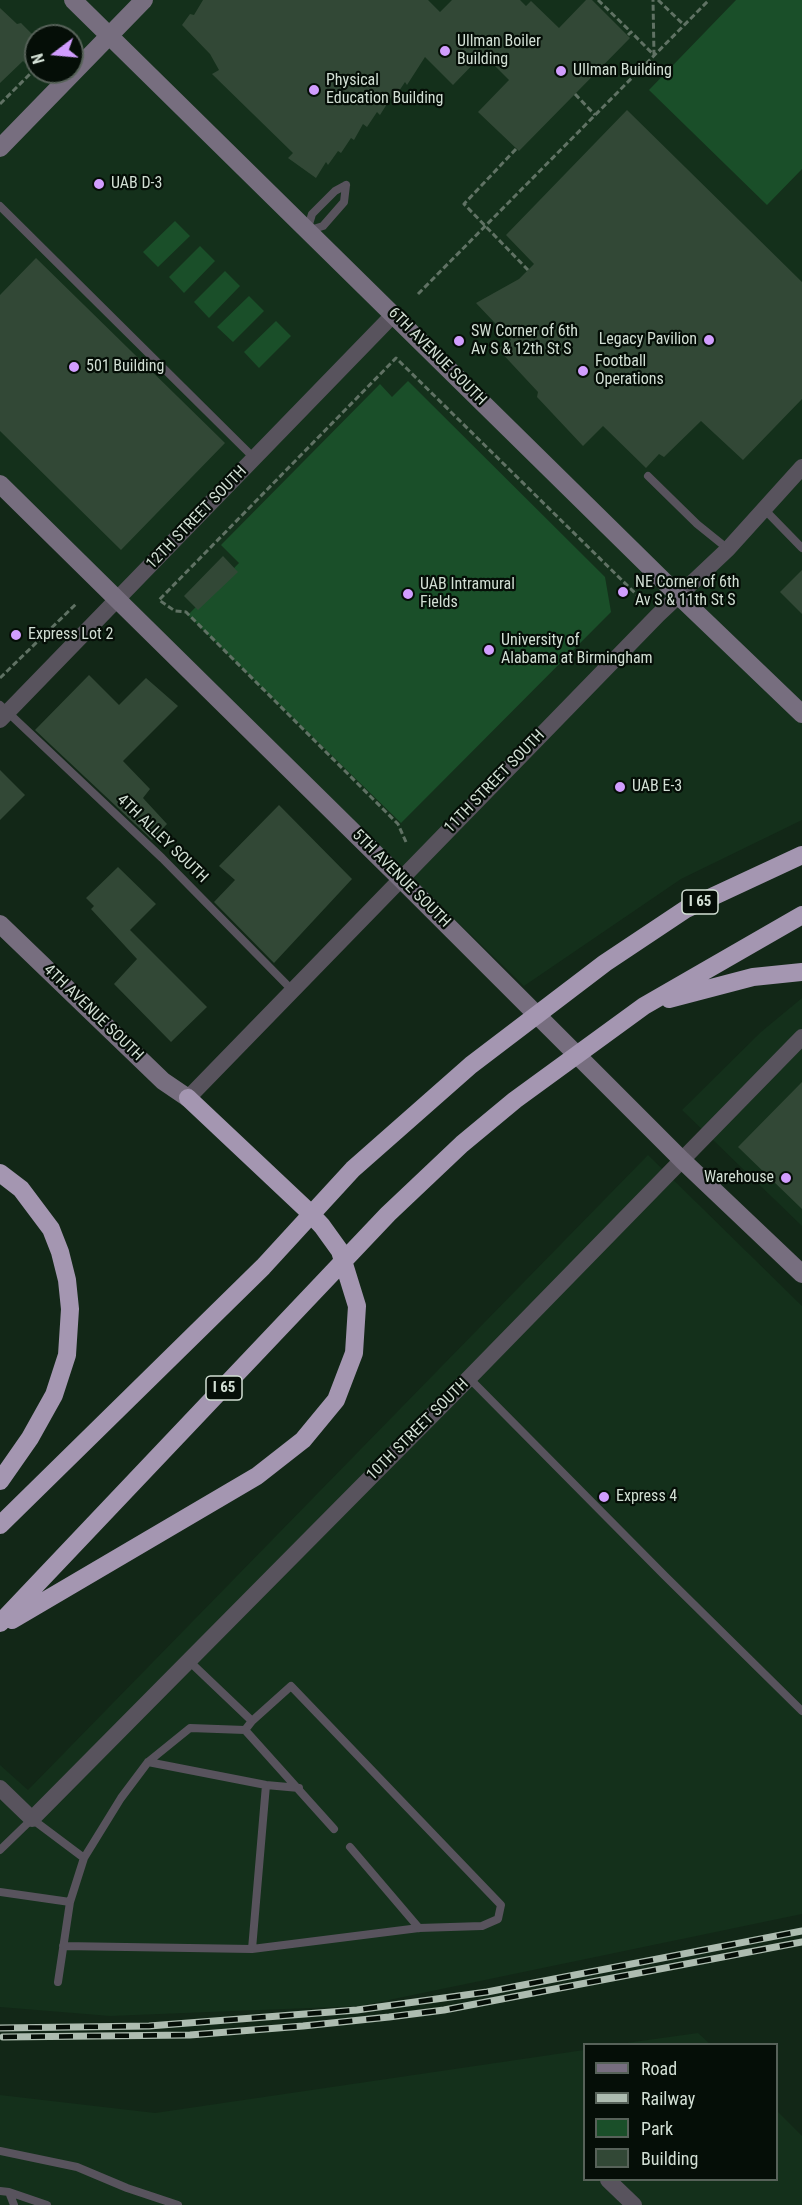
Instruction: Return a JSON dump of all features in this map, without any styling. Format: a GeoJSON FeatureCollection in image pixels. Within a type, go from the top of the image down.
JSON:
{"type":"FeatureCollection","features":[{"type":"Feature","properties":{"kind":"highway","name":"I 65"},"geometry":{"type":"LineString","coordinates":[[0,1525],[263,1267],[353,1169],[471,1065],[605,963],[686,909],[802,855]]}},
{"type":"Feature","properties":{"kind":"highway","name":"I 65"},"geometry":{"type":"LineString","coordinates":[[0,1625],[388,1214],[462,1144],[515,1100],[644,1006],[802,915]]}},
{"type":"Feature","properties":{"kind":"highway"},"geometry":{"type":"LineString","coordinates":[[644,1006],[753,977],[802,972]]}},
{"type":"Feature","properties":{"kind":"highway"},"geometry":{"type":"LineString","coordinates":[[0,1625],[257,1476],[303,1440],[336,1400],[354,1353],[357,1306],[340,1251],[308,1211],[188,1098]]}},
{"type":"Feature","properties":{"kind":"highway"},"geometry":{"type":"LineString","coordinates":[[0,1173],[21,1189],[51,1229],[67,1280],[70,1309],[67,1355],[54,1395],[30,1438],[0,1481]]}},
{"type":"Feature","properties":{"kind":"street","name":"6TH AVENUE SOUTH"},"geometry":{"type":"LineString","coordinates":[[73,0],[802,714]]}},
{"type":"Feature","properties":{"kind":"street"},"geometry":{"type":"LineString","coordinates":[[0,148],[144,0]]}},
{"type":"Feature","properties":{"kind":"street","name":"12TH STREET SOUTH"},"geometry":{"type":"LineString","coordinates":[[2,712],[118,600],[393,315]]}},
{"type":"Feature","properties":{"kind":"street","name":"11TH STREET SOUTH"},"geometry":{"type":"LineString","coordinates":[[188,1098],[679,596],[728,549],[802,467]]}},
{"type":"Feature","properties":{"kind":"street","name":"5TH AVENUE SOUTH"},"geometry":{"type":"LineString","coordinates":[[0,483],[682,1160],[802,1275]]}},
{"type":"Feature","properties":{"kind":"street","name":"4TH AVENUE SOUTH"},"geometry":{"type":"LineString","coordinates":[[0,924],[163,1081],[188,1098]]}},
{"type":"Feature","properties":{"kind":"street","name":"10TH STREET SOUTH"},"geometry":{"type":"LineString","coordinates":[[32,1820],[802,1037]]}},
{"type":"Feature","properties":{"kind":"street"},"geometry":{"type":"LineString","coordinates":[[0,1788],[32,1820]]}},
{"type":"Feature","properties":{"kind":"street"},"geometry":{"type":"LineString","coordinates":[[609,2181],[634,2205]]}},
{"type":"Feature","properties":{"kind":"lane"},"geometry":{"type":"LineString","coordinates":[[346,185],[344,202],[323,226],[307,231],[312,214],[335,191],[346,185]]}},
{"type":"Feature","properties":{"kind":"lane"},"geometry":{"type":"LineString","coordinates":[[0,206],[255,459]]}},
{"type":"Feature","properties":{"kind":"lane"},"geometry":{"type":"LineString","coordinates":[[648,476],[697,524],[728,549]]}},
{"type":"Feature","properties":{"kind":"lane"},"geometry":{"type":"LineString","coordinates":[[764,509],[802,548]]}},
{"type":"Feature","properties":{"kind":"lane"},"geometry":{"type":"LineString","coordinates":[[794,540],[802,535]]}},
{"type":"Feature","properties":{"kind":"lane","name":"4TH ALLEY SOUTH"},"geometry":{"type":"LineString","coordinates":[[2,712],[162,858],[292,991]]}},
{"type":"Feature","properties":{"kind":"lane"},"geometry":{"type":"LineString","coordinates":[[469,1378],[664,1576],[802,1711]]}},
{"type":"Feature","properties":{"kind":"lane"},"geometry":{"type":"LineString","coordinates":[[189,1661],[252,1721]]}},
{"type":"Feature","properties":{"kind":"lane"},"geometry":{"type":"LineString","coordinates":[[63,1946],[252,1948],[419,1928],[482,1926],[498,1919],[501,1905],[291,1686],[245,1730]]}},
{"type":"Feature","properties":{"kind":"lane"},"geometry":{"type":"LineString","coordinates":[[58,1982],[70,1902],[84,1858],[121,1798],[148,1762],[190,1728],[245,1730],[334,1829]]}},
{"type":"Feature","properties":{"kind":"lane"},"geometry":{"type":"LineString","coordinates":[[148,1762],[266,1785],[299,1788]]}},
{"type":"Feature","properties":{"kind":"lane"},"geometry":{"type":"LineString","coordinates":[[252,1948],[266,1785]]}},
{"type":"Feature","properties":{"kind":"lane"},"geometry":{"type":"LineString","coordinates":[[0,1850],[32,1820],[84,1858]]}},
{"type":"Feature","properties":{"kind":"lane"},"geometry":{"type":"LineString","coordinates":[[350,1847],[419,1928]]}},
{"type":"Feature","properties":{"kind":"lane"},"geometry":{"type":"LineString","coordinates":[[0,1892],[70,1902]]}},
{"type":"Feature","properties":{"kind":"lane"},"geometry":{"type":"LineString","coordinates":[[0,2151],[77,2167],[127,2188],[178,2205]]}},
{"type":"Feature","properties":{"kind":"lane"},"geometry":{"type":"LineString","coordinates":[[4,2191],[14,2205]]}},
{"type":"Feature","properties":{"kind":"lane"},"geometry":{"type":"LineString","coordinates":[[4,2191],[47,2205]]}},
{"type":"Feature","properties":{"kind":"path"},"geometry":{"type":"LineString","coordinates":[[598,0],[629,33],[654,55]]}},
{"type":"Feature","properties":{"kind":"path"},"geometry":{"type":"LineString","coordinates":[[653,0],[654,55]]}},
{"type":"Feature","properties":{"kind":"path"},"geometry":{"type":"LineString","coordinates":[[658,0],[684,25]]}},
{"type":"Feature","properties":{"kind":"path"},"geometry":{"type":"LineString","coordinates":[[418,294],[709,0]]}},
{"type":"Feature","properties":{"kind":"path"},"geometry":{"type":"LineString","coordinates":[[0,104],[24,80]]}},
{"type":"Feature","properties":{"kind":"path"},"geometry":{"type":"LineString","coordinates":[[575,94],[595,115]]}},
{"type":"Feature","properties":{"kind":"path"},"geometry":{"type":"LineString","coordinates":[[516,148],[464,204],[528,270]]}},
{"type":"Feature","properties":{"kind":"path"},"geometry":{"type":"LineString","coordinates":[[406,842],[398,824],[186,612],[175,611],[159,600],[396,358],[637,595]]}},
{"type":"Feature","properties":{"kind":"path"},"geometry":{"type":"LineString","coordinates":[[0,678],[75,604]]}},
{"type":"Feature","properties":{"kind":"shaded area","name":"University of Alabama at Birmingham"},"geometry":{"type":"Polygon","coordinates":[[[0,0],[802,0],[802,820],[681,879],[524,986],[0,480],[0,0]]]}},
{"type":"Feature","properties":{"kind":"shaded area"},"geometry":{"type":"Polygon","coordinates":[[[802,998],[802,1226],[682,1110],[761,1032],[802,998]]]}},
{"type":"Feature","properties":{"kind":"shaded area"},"geometry":{"type":"Polygon","coordinates":[[[648,1155],[802,1306],[802,1914],[360,2006],[110,2016],[0,2007],[0,1765],[28,1790],[648,1155]]]}},
{"type":"Feature","properties":{"kind":"shaded area"},"geometry":{"type":"Polygon","coordinates":[[[698,2033],[709,2043],[626,2043],[698,2033]]]}},
{"type":"Feature","properties":{"kind":"shaded area"},"geometry":{"type":"Polygon","coordinates":[[[583,2050],[583,2181],[778,2181],[778,2112],[802,2136],[802,2205],[0,2205],[0,2095],[155,2113],[583,2050]]]}},
{"type":"Feature","properties":{"kind":"green space"},"geometry":{"type":"Polygon","coordinates":[[[736,0],[802,0],[802,169],[767,205],[649,90],[736,0]]]}},
{"type":"Feature","properties":{"kind":"green space"},"geometry":{"type":"Polygon","coordinates":[[[175,221],[190,236],[158,267],[143,252],[175,221]]]}},
{"type":"Feature","properties":{"kind":"green space"},"geometry":{"type":"Polygon","coordinates":[[[200,246],[215,261],[184,293],[169,277],[200,246]]]}},
{"type":"Feature","properties":{"kind":"green space"},"geometry":{"type":"Polygon","coordinates":[[[225,271],[240,286],[209,318],[194,302],[225,271]]]}},
{"type":"Feature","properties":{"kind":"green space"},"geometry":{"type":"Polygon","coordinates":[[[249,296],[264,311],[233,342],[217,327],[249,296]]]}},
{"type":"Feature","properties":{"kind":"green space"},"geometry":{"type":"Polygon","coordinates":[[[276,321],[291,336],[259,368],[244,352],[276,321]]]}},
{"type":"Feature","properties":{"kind":"green space","name":"UAB Intramural Fields"},"geometry":{"type":"Polygon","coordinates":[[[408,381],[605,577],[611,612],[401,823],[188,615],[239,563],[221,545],[380,384],[392,397],[408,381]]]}},
{"type":"Feature","properties":{"kind":"building"},"geometry":{"type":"Polygon","coordinates":[[[203,0],[428,0],[440,12],[452,0],[520,0],[526,6],[531,1],[559,28],[586,0],[592,0],[630,38],[519,151],[478,112],[509,80],[483,54],[453,85],[425,57],[407,85],[405,82],[395,97],[392,96],[380,115],[377,112],[367,127],[363,124],[354,140],[351,138],[341,153],[338,151],[328,165],[326,162],[316,178],[288,158],[293,153],[212,74],[219,70],[210,54],[182,25],[190,14],[194,15],[203,0]]]}},
{"type":"Feature","properties":{"kind":"building"},"geometry":{"type":"Polygon","coordinates":[[[0,8],[17,24],[21,23],[24,26],[24,62],[0,83],[0,8]]]}},
{"type":"Feature","properties":{"kind":"building","name":"Legacy Pavilion"},"geometry":{"type":"Polygon","coordinates":[[[627,110],[802,282],[802,399],[743,460],[701,421],[664,457],[659,454],[646,468],[603,426],[583,446],[537,397],[538,392],[498,349],[511,340],[476,303],[519,279],[534,264],[506,235],[627,110]]]}},
{"type":"Feature","properties":{"kind":"building","name":"501 Building"},"geometry":{"type":"Polygon","coordinates":[[[36,258],[225,443],[121,550],[0,431],[0,295],[36,258]]]}},
{"type":"Feature","properties":{"kind":"building"},"geometry":{"type":"Polygon","coordinates":[[[223,556],[238,572],[198,610],[184,596],[223,556]]]}},
{"type":"Feature","properties":{"kind":"building"},"geometry":{"type":"Polygon","coordinates":[[[802,570],[802,614],[780,592],[802,570]]]}},
{"type":"Feature","properties":{"kind":"building"},"geometry":{"type":"Polygon","coordinates":[[[89,675],[119,705],[146,678],[178,706],[123,761],[150,789],[143,798],[167,824],[152,840],[35,730],[89,675]]]}},
{"type":"Feature","properties":{"kind":"building"},"geometry":{"type":"Polygon","coordinates":[[[0,770],[25,795],[0,820],[0,770]]]}},
{"type":"Feature","properties":{"kind":"building"},"geometry":{"type":"Polygon","coordinates":[[[279,805],[352,879],[274,963],[214,902],[235,880],[219,866],[279,805]]]}},
{"type":"Feature","properties":{"kind":"building"},"geometry":{"type":"Polygon","coordinates":[[[118,867],[156,904],[130,930],[207,1007],[171,1042],[114,984],[137,959],[91,909],[94,906],[86,898],[118,867]]]}},
{"type":"Feature","properties":{"kind":"building","name":"Warehouse"},"geometry":{"type":"Polygon","coordinates":[[[802,1082],[802,1209],[738,1147],[802,1082]]]}},
{"type":"Feature","properties":{"kind":"railway"},"geometry":{"type":"LineString","coordinates":[[0,2028],[149,2026],[357,2010],[487,1992],[802,1931]]}},
{"type":"Feature","properties":{"kind":"railway"},"geometry":{"type":"LineString","coordinates":[[3,2037],[190,2035],[389,2017],[444,2010],[802,1942]]}},
{"type":"Feature","properties":{"kind":"place","name":"Ullman Boiler Building"},"geometry":{"type":"Point","coordinates":[445,51]}},
{"type":"Feature","properties":{"kind":"place","name":"UIlman Building"},"geometry":{"type":"Point","coordinates":[561,71]}},
{"type":"Feature","properties":{"kind":"place","name":"Physical Education Building"},"geometry":{"type":"Point","coordinates":[314,90]}},
{"type":"Feature","properties":{"kind":"place","name":"UAB D-3"},"geometry":{"type":"Point","coordinates":[99,184]}},
{"type":"Feature","properties":{"kind":"place","name":"Legacy Pavilion"},"geometry":{"type":"Point","coordinates":[709,340]}},
{"type":"Feature","properties":{"kind":"place","name":"SW Corner of 6th Av S & 12th St S"},"geometry":{"type":"Point","coordinates":[459,341]}},
{"type":"Feature","properties":{"kind":"place","name":"501 Building"},"geometry":{"type":"Point","coordinates":[74,367]}},
{"type":"Feature","properties":{"kind":"place","name":"Football Operations"},"geometry":{"type":"Point","coordinates":[583,371]}},
{"type":"Feature","properties":{"kind":"place","name":"NE Corner of 6th Av S & 11th St S"},"geometry":{"type":"Point","coordinates":[623,592]}},
{"type":"Feature","properties":{"kind":"place","name":"UAB Intramural Fields"},"geometry":{"type":"Point","coordinates":[408,594]}},
{"type":"Feature","properties":{"kind":"place","name":"Express Lot 2"},"geometry":{"type":"Point","coordinates":[16,635]}},
{"type":"Feature","properties":{"kind":"place","name":"University of Alabama at Birmingham"},"geometry":{"type":"Point","coordinates":[489,650]}},
{"type":"Feature","properties":{"kind":"place","name":"UAB E-3"},"geometry":{"type":"Point","coordinates":[620,787]}},
{"type":"Feature","properties":{"kind":"place","name":"Warehouse"},"geometry":{"type":"Point","coordinates":[786,1178]}},
{"type":"Feature","properties":{"kind":"place","name":"Express 4"},"geometry":{"type":"Point","coordinates":[604,1497]}}]}
